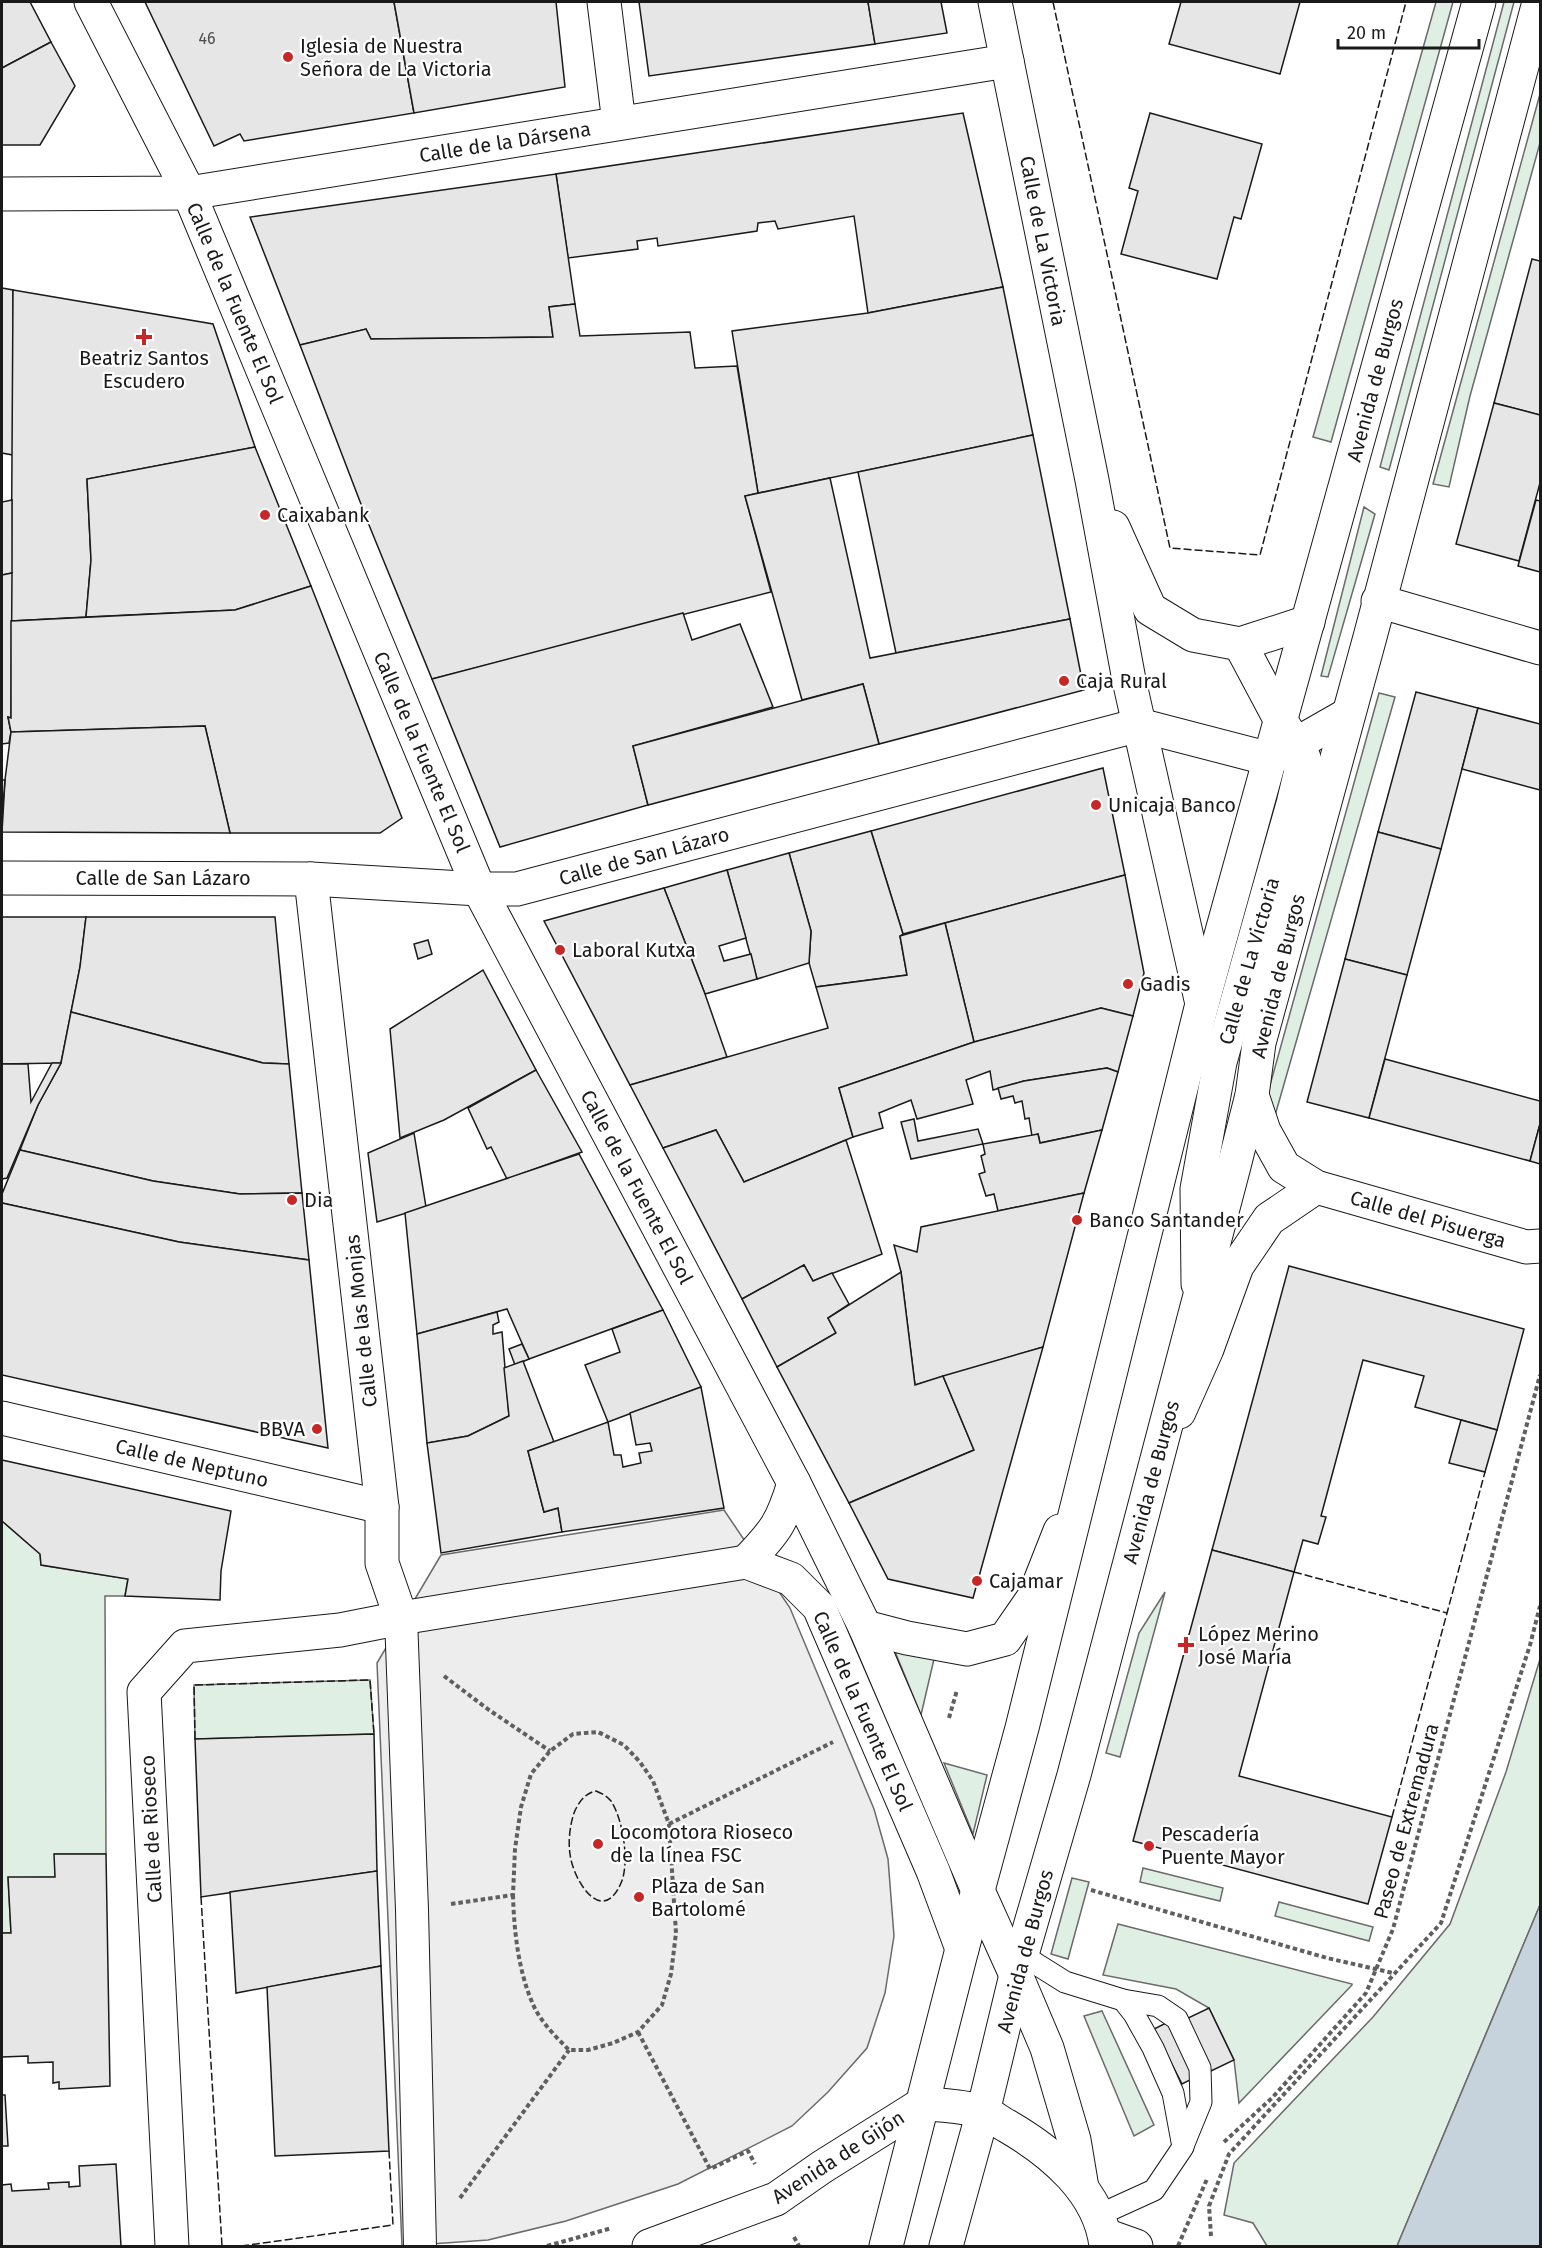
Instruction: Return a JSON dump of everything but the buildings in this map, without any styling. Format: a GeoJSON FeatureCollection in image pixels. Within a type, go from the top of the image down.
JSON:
{"type":"FeatureCollection","features":[{"type":"Feature","properties":{"kind":"main road","name":"Calle de la Fuente El Sol"},"geometry":{"type":"LineString","coordinates":[[91,2],[189,193],[479,889],[794,1483],[865,1627],[978,1893],[1019,1965],[1047,2048],[1074,2140],[1083,2188]]}},
{"type":"Feature","properties":{"kind":"main road"},"geometry":{"type":"LineString","coordinates":[[604,2],[619,123]]}},
{"type":"Feature","properties":{"kind":"main road","name":"Calle de La Victoria"},"geometry":{"type":"LineString","coordinates":[[995,2],[1092,480],[1129,680],[1202,1004]]}},
{"type":"Feature","properties":{"kind":"main road","name":"Avenida de Burgos"},"geometry":{"type":"LineString","coordinates":[[886,2247],[962,1949],[1022,1728],[1202,1004],[1282,741],[1308,622],[1479,2]]}},
{"type":"Feature","properties":{"kind":"main road","name":"Avenida de Burgos"},"geometry":{"type":"LineString","coordinates":[[946,2247],[983,2112],[1019,1965],[1069,1793],[1252,1095],[1258,1043],[1539,2]]}},
{"type":"Feature","properties":{"kind":"main road","name":"Calle de la Dársena"},"geometry":{"type":"LineString","coordinates":[[2,194],[189,193],[1007,61]]}},
{"type":"Feature","properties":{"kind":"main road","name":"Calle de La Victoria"},"geometry":{"type":"LineString","coordinates":[[1092,480],[1150,609],[1193,635],[1240,644],[1308,622]]}},
{"type":"Feature","properties":{"kind":"main road"},"geometry":{"type":"LineString","coordinates":[[1378,601],[1540,648]]}},
{"type":"Feature","properties":{"kind":"main road","name":"Calle de La Victoria"},"geometry":{"type":"LineString","coordinates":[[1198,1297],[1197,1188],[1220,1062],[1304,758],[1282,741],[1240,644]]}},
{"type":"Feature","properties":{"kind":"main road"},"geometry":{"type":"LineString","coordinates":[[1282,741],[1347,716]]}},
{"type":"Feature","properties":{"kind":"main road","name":"Calle de San Lázaro"},"geometry":{"type":"LineString","coordinates":[[2,878],[311,879],[479,889],[517,889],[1139,725],[1282,741]]}},
{"type":"Feature","properties":{"kind":"main road","name":"Calle de las Monjas"},"geometry":{"type":"LineString","coordinates":[[311,879],[382,1507],[382,1563],[401,1618]]}},
{"type":"Feature","properties":{"kind":"main road","name":"Calle del Pisuerga"},"geometry":{"type":"LineString","coordinates":[[1252,1095],[1264,1131],[1284,1167],[1316,1187],[1526,1247],[1540,1246]]}},
{"type":"Feature","properties":{"kind":"main road"},"geometry":{"type":"LineString","coordinates":[[1157,1460],[1207,1349],[1237,1266],[1269,1219],[1316,1187]]}},
{"type":"Feature","properties":{"kind":"main road","name":"Calle de Neptuno"},"geometry":{"type":"LineString","coordinates":[[2,1418],[382,1507]]}},
{"type":"Feature","properties":{"kind":"main road","name":"Calle de la Fuente El Sol"},"geometry":{"type":"LineString","coordinates":[[865,1627],[907,1638],[968,1649],[1005,1639],[1034,1597],[1091,1448]]}},
{"type":"Feature","properties":{"kind":"main road"},"geometry":{"type":"LineString","coordinates":[[401,1618],[746,1562],[772,1536],[784,1515],[794,1483]]}},
{"type":"Feature","properties":{"kind":"main road","name":"Calle de la Fuente El Sol"},"geometry":{"type":"LineString","coordinates":[[746,1562],[791,1579],[819,1607],[933,1871],[962,1949]]}},
{"type":"Feature","properties":{"kind":"main road","name":"Calle de Rioseco"},"geometry":{"type":"LineString","coordinates":[[172,2247],[144,1692],[185,1646],[340,1630],[401,1618]]}},
{"type":"Feature","properties":{"kind":"main road"},"geometry":{"type":"LineString","coordinates":[[924,2103],[983,2112],[1022,2135],[1054,2160],[1083,2188],[1103,2232],[1136,2247]]}},
{"type":"Feature","properties":{"kind":"main road","name":"Avenida de Gijón"},"geometry":{"type":"LineString","coordinates":[[650,2247],[776,2199],[822,2166],[924,2103]]}},
{"type":"Feature","properties":{"kind":"street"},"geometry":{"type":"LineString","coordinates":[[401,1618],[412,1910],[420,2247]]}},
{"type":"Feature","properties":{"kind":"lane"},"geometry":{"type":"LineString","coordinates":[[1019,1965],[1123,2000],[1158,2006],[1177,2019],[1200,2068],[1201,2102],[1183,2147],[1154,2190],[1103,2232]]}},
{"type":"Feature","properties":{"kind":"lane"},"geometry":{"type":"LineString","coordinates":[[1123,2000],[1134,2014],[1153,2048],[1173,2093],[1183,2147]]}},
{"type":"Feature","properties":{"kind":"path","name":"Paseo de Extremadura"},"geometry":{"type":"LineString","coordinates":[[1222,2144],[1272,2098],[1366,1993],[1393,1929],[1540,1375]]}},
{"type":"Feature","properties":{"kind":"path"},"geometry":{"type":"LineString","coordinates":[[1211,2236],[1209,2206],[1229,2154],[1441,1923],[1530,1645],[1540,1606]]}},
{"type":"Feature","properties":{"kind":"path"},"geometry":{"type":"LineString","coordinates":[[404,1677],[444,1676],[550,1751]]}},
{"type":"Feature","properties":{"kind":"path"},"geometry":{"type":"LineString","coordinates":[[598,1732],[624,1744],[653,1781],[669,1824],[676,1934],[671,1974],[662,2005],[638,2032],[613,2043],[588,2050],[569,2050],[550,2031],[532,2003],[522,1969],[514,1926],[514,1849],[521,1807],[531,1774],[550,1751],[573,1734],[598,1732]]}},
{"type":"Feature","properties":{"kind":"path"},"geometry":{"type":"LineString","coordinates":[[669,1824],[834,1741]]}},
{"type":"Feature","properties":{"kind":"path"},"geometry":{"type":"LineString","coordinates":[[1091,1890],[1327,1958],[1393,1974]]}},
{"type":"Feature","properties":{"kind":"path"},"geometry":{"type":"LineString","coordinates":[[412,1910],[513,1895]]}},
{"type":"Feature","properties":{"kind":"path"},"geometry":{"type":"LineString","coordinates":[[638,2032],[710,2169]]}},
{"type":"Feature","properties":{"kind":"path"},"geometry":{"type":"LineString","coordinates":[[459,2200],[569,2050]]}},
{"type":"Feature","properties":{"kind":"path"},"geometry":{"type":"LineString","coordinates":[[1178,2247],[1209,2176]]}},
{"type":"Feature","properties":{"kind":"green space"},"geometry":{"type":"Polygon","coordinates":[[[1436,2],[1453,2],[1331,442],[1313,437],[1436,2]]]}},
{"type":"Feature","properties":{"kind":"green space"},"geometry":{"type":"Polygon","coordinates":[[[1504,2],[1514,2],[1389,470],[1380,467],[1504,2]]]}},
{"type":"Feature","properties":{"kind":"green space"},"geometry":{"type":"Polygon","coordinates":[[[1540,94],[1540,143],[1470,396],[1449,487],[1433,484],[1540,94]]]}},
{"type":"Feature","properties":{"kind":"green space"},"geometry":{"type":"Polygon","coordinates":[[[1364,507],[1375,514],[1328,677],[1321,676],[1364,507]]]}},
{"type":"Feature","properties":{"kind":"green space"},"geometry":{"type":"Polygon","coordinates":[[[1379,693],[1395,697],[1274,1119],[1267,1096],[1379,693]]]}},
{"type":"Feature","properties":{"kind":"green space"},"geometry":{"type":"Polygon","coordinates":[[[2,1521],[40,1554],[41,1565],[128,1579],[125,1596],[105,1596],[106,1854],[55,1854],[55,1877],[8,1878],[11,1933],[2,1933],[2,1521]]]}},
{"type":"Feature","properties":{"kind":"green space"},"geometry":{"type":"Polygon","coordinates":[[[1165,1592],[1120,1757],[1106,1753],[1139,1633],[1165,1592]]]}},
{"type":"Feature","properties":{"kind":"green space"},"geometry":{"type":"Polygon","coordinates":[[[894,1649],[934,1659],[921,1715],[894,1649]]]}},
{"type":"Feature","properties":{"kind":"green space"},"geometry":{"type":"Polygon","coordinates":[[[1540,1659],[1540,1905],[1397,2246],[1267,2246],[1253,2223],[1224,2215],[1234,2163],[1373,2017],[1450,1924],[1506,1772],[1540,1659]]]}},
{"type":"Feature","properties":{"kind":"green space"},"geometry":{"type":"Polygon","coordinates":[[[370,1680],[374,1734],[195,1739],[194,1685],[370,1680]]]}},
{"type":"Feature","properties":{"kind":"green space"},"geometry":{"type":"Polygon","coordinates":[[[944,1763],[987,1775],[973,1834],[944,1763]]]}},
{"type":"Feature","properties":{"kind":"green space"},"geometry":{"type":"Polygon","coordinates":[[[1143,1868],[1223,1888],[1220,1901],[1140,1882],[1143,1868]]]}},
{"type":"Feature","properties":{"kind":"green space"},"geometry":{"type":"Polygon","coordinates":[[[1072,1878],[1089,1882],[1068,1959],[1051,1954],[1072,1878]]]}},
{"type":"Feature","properties":{"kind":"green space"},"geometry":{"type":"Polygon","coordinates":[[[1279,1902],[1373,1927],[1369,1941],[1275,1916],[1279,1902]]]}},
{"type":"Feature","properties":{"kind":"green space"},"geometry":{"type":"Polygon","coordinates":[[[1118,1924],[1352,1985],[1239,2103],[1234,2060],[1209,2008],[1176,1989],[1103,1975],[1118,1924]]]}},
{"type":"Feature","properties":{"kind":"green space"},"geometry":{"type":"Polygon","coordinates":[[[1102,2011],[1154,2125],[1134,2136],[1084,2016],[1102,2011]]]}},
{"type":"Feature","properties":{"kind":"shaded area","name":"Plaza de San Bartolomé"},"geometry":{"type":"Polygon","coordinates":[[[724,1510],[790,1608],[874,1809],[888,1859],[894,1936],[885,1993],[867,2048],[828,2092],[792,2126],[678,2184],[566,2221],[488,2240],[402,2246],[377,1663],[441,1555],[724,1510]]]}},
{"type":"Feature","properties":{"kind":"shaded area"},"geometry":{"type":"Polygon","coordinates":[[[1540,1905],[1540,2246],[1397,2246],[1540,1905]]]}},
{"type":"Feature","properties":{"kind":"fence"},"geometry":{"type":"LineString","coordinates":[[1053,2],[1170,548],[1260,555],[1406,2]]}},
{"type":"Feature","properties":{"kind":"fence"},"geometry":{"type":"LineString","coordinates":[[1392,1817],[1485,1472]]}},
{"type":"Feature","properties":{"kind":"fence"},"geometry":{"type":"LineString","coordinates":[[1294,1572],[1447,1613]]}},
{"type":"Feature","properties":{"kind":"fence"},"geometry":{"type":"LineString","coordinates":[[195,1739],[194,1685],[370,1680],[374,1734]]}},
{"type":"Feature","properties":{"kind":"fence"},"geometry":{"type":"LineString","coordinates":[[596,1791],[609,1799],[615,1809],[622,1830],[625,1853],[621,1883],[613,1895],[605,1901],[597,1900],[582,1886],[572,1865],[569,1849],[570,1828],[576,1809],[585,1796],[596,1791]]}},
{"type":"Feature","properties":{"kind":"fence"},"geometry":{"type":"LineString","coordinates":[[201,1897],[222,2246]]}},
{"type":"Feature","properties":{"kind":"fence"},"geometry":{"type":"LineString","coordinates":[[241,2246],[393,2225],[389,2151]]}},
{"type":"Feature","properties":{"kind":"place","name":"Iglesia de Nuestra Señora de La Victoria"},"geometry":{"type":"Point","coordinates":[288,57]}},
{"type":"Feature","properties":{"kind":"place","name":"Beatriz Santos Escudero"},"geometry":{"type":"Point","coordinates":[144,337]}},
{"type":"Feature","properties":{"kind":"place","name":"Caixabank"},"geometry":{"type":"Point","coordinates":[265,515]}},
{"type":"Feature","properties":{"kind":"place","name":"Caja Rural"},"geometry":{"type":"Point","coordinates":[1064,681]}},
{"type":"Feature","properties":{"kind":"place","name":"Unicaja Banco"},"geometry":{"type":"Point","coordinates":[1096,805]}},
{"type":"Feature","properties":{"kind":"place","name":"Laboral Kutxa"},"geometry":{"type":"Point","coordinates":[560,950]}},
{"type":"Feature","properties":{"kind":"place","name":"Gadis"},"geometry":{"type":"Point","coordinates":[1128,984]}},
{"type":"Feature","properties":{"kind":"place","name":"Dia"},"geometry":{"type":"Point","coordinates":[292,1200]}},
{"type":"Feature","properties":{"kind":"place","name":"Banco Santander"},"geometry":{"type":"Point","coordinates":[1077,1220]}},
{"type":"Feature","properties":{"kind":"place","name":"BBVA"},"geometry":{"type":"Point","coordinates":[317,1429]}},
{"type":"Feature","properties":{"kind":"place","name":"Cajamar"},"geometry":{"type":"Point","coordinates":[977,1581]}},
{"type":"Feature","properties":{"kind":"place","name":"López Merino José María"},"geometry":{"type":"Point","coordinates":[1186,1645]}},
{"type":"Feature","properties":{"kind":"place","name":"Locomotora Rioseco de la línea FSC"},"geometry":{"type":"Point","coordinates":[598,1844]}},
{"type":"Feature","properties":{"kind":"place","name":"Pescadería Puente Mayor"},"geometry":{"type":"Point","coordinates":[1149,1846]}},
{"type":"Feature","properties":{"kind":"place","name":"Plaza de San Bartolomé"},"geometry":{"type":"Point","coordinates":[639,1897]}}]}
